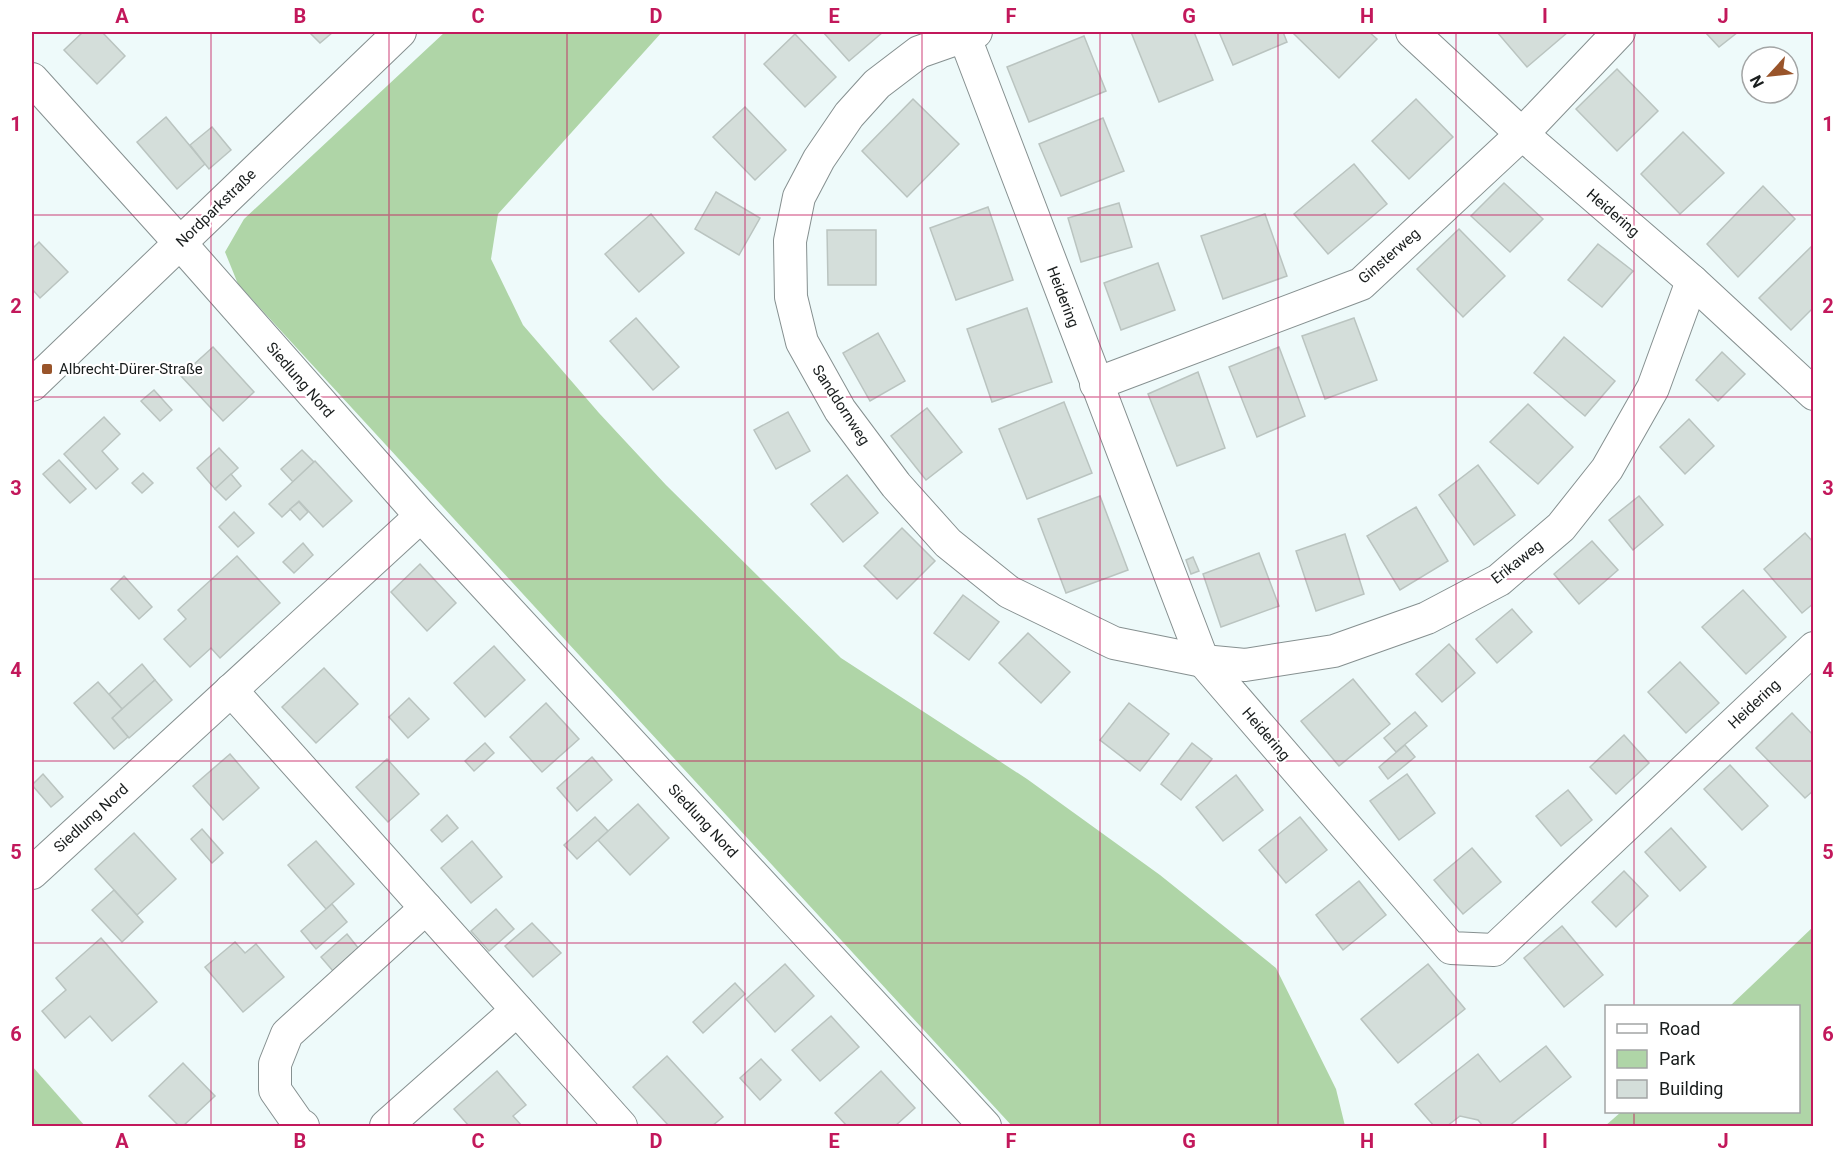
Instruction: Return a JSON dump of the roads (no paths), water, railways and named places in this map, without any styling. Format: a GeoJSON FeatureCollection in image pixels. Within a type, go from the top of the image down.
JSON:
{"type":"FeatureCollection","features":[{"type":"Feature","properties":{"kind":"street","name":"Nordparkstraße"},"geometry":{"type":"LineString","coordinates":[[32,385],[400,32]]}},
{"type":"Feature","properties":{"kind":"street","name":"Heidering"},"geometry":{"type":"LineString","coordinates":[[1412,32],[1522,134],[1692,281],[1814,394]]}},
{"type":"Feature","properties":{"kind":"street","name":"Ginsterweg"},"geometry":{"type":"LineString","coordinates":[[1096,384],[1361,284],[1522,134],[1619,32]]}},
{"type":"Feature","properties":{"kind":"street","name":"Heidering"},"geometry":{"type":"LineString","coordinates":[[967,33],[1096,384],[1203,661],[1451,948],[1494,950],[1814,648]]}},
{"type":"Feature","properties":{"kind":"street","name":"Sanddornweg"},"geometry":{"type":"LineString","coordinates":[[967,33],[919,52],[877,84],[849,115],[819,159],[799,197],[790,242],[791,297],[802,342],[840,410],[896,485],[948,543],[1009,592],[1114,643],[1203,661]]}},
{"type":"Feature","properties":{"kind":"street"},"geometry":{"type":"LineString","coordinates":[[32,79],[180,243]]}},
{"type":"Feature","properties":{"kind":"street","name":"Siedlung Nord"},"geometry":{"type":"LineString","coordinates":[[180,243],[421,516],[985,1126]]}},
{"type":"Feature","properties":{"kind":"street","name":"Erikaweg"},"geometry":{"type":"LineString","coordinates":[[1203,661],[1245,665],[1334,651],[1427,618],[1499,580],[1561,527],[1607,469],[1653,388],[1692,281]]}},
{"type":"Feature","properties":{"kind":"street","name":"Siedlung Nord"},"geometry":{"type":"LineString","coordinates":[[32,873],[421,516]]}},
{"type":"Feature","properties":{"kind":"street"},"geometry":{"type":"LineString","coordinates":[[231,690],[518,1010],[617,1125]]}},
{"type":"Feature","properties":{"kind":"street"},"geometry":{"type":"LineString","coordinates":[[303,1126],[298,1123],[275,1090],[275,1064],[287,1034],[426,908]]}},
{"type":"Feature","properties":{"kind":"street"},"geometry":{"type":"LineString","coordinates":[[386,1126],[518,1010]]}},
{"type":"Feature","properties":{"kind":"place","name":"Albrecht-Dürer-Straße"},"geometry":{"type":"Point","coordinates":[47,369]}}]}
